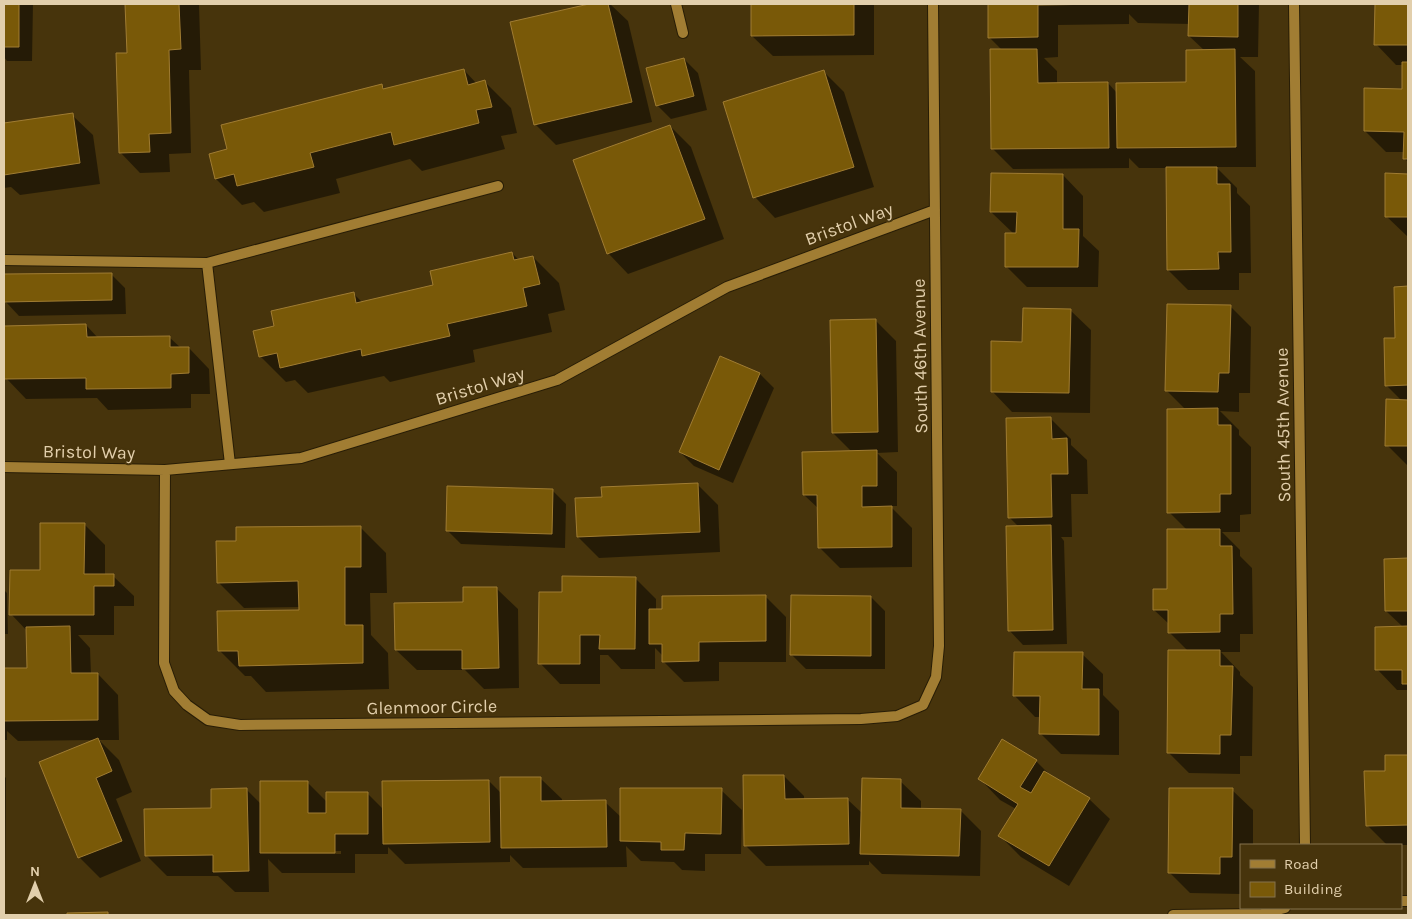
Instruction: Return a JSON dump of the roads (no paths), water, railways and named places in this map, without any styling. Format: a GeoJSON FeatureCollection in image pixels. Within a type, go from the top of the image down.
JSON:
{"type":"FeatureCollection","features":[{"type":"Feature","properties":{"kind":"street"},"geometry":{"type":"LineString","coordinates":[[676,4],[683,33]]}},
{"type":"Feature","properties":{"kind":"street","name":"South 46th Avenue"},"geometry":{"type":"LineString","coordinates":[[923,705],[936,677],[939,646],[933,4]]}},
{"type":"Feature","properties":{"kind":"street","name":"South 45th Avenue"},"geometry":{"type":"LineString","coordinates":[[1294,4],[1305,844]]}},
{"type":"Feature","properties":{"kind":"street"},"geometry":{"type":"LineString","coordinates":[[4,260],[207,263],[498,186]]}},
{"type":"Feature","properties":{"kind":"street","name":"Bristol Way"},"geometry":{"type":"LineString","coordinates":[[4,467],[165,470],[301,458],[557,380],[727,287],[935,210]]}},
{"type":"Feature","properties":{"kind":"street"},"geometry":{"type":"LineString","coordinates":[[207,263],[230,464]]}},
{"type":"Feature","properties":{"kind":"street","name":"Glenmoor Circle"},"geometry":{"type":"LineString","coordinates":[[165,470],[164,663],[174,691],[187,705],[208,720],[240,725],[861,719],[897,716],[923,705]]}},
{"type":"Feature","properties":{"kind":"street"},"geometry":{"type":"LineString","coordinates":[[1173,915],[1262,914],[1281,909]]}}]}
